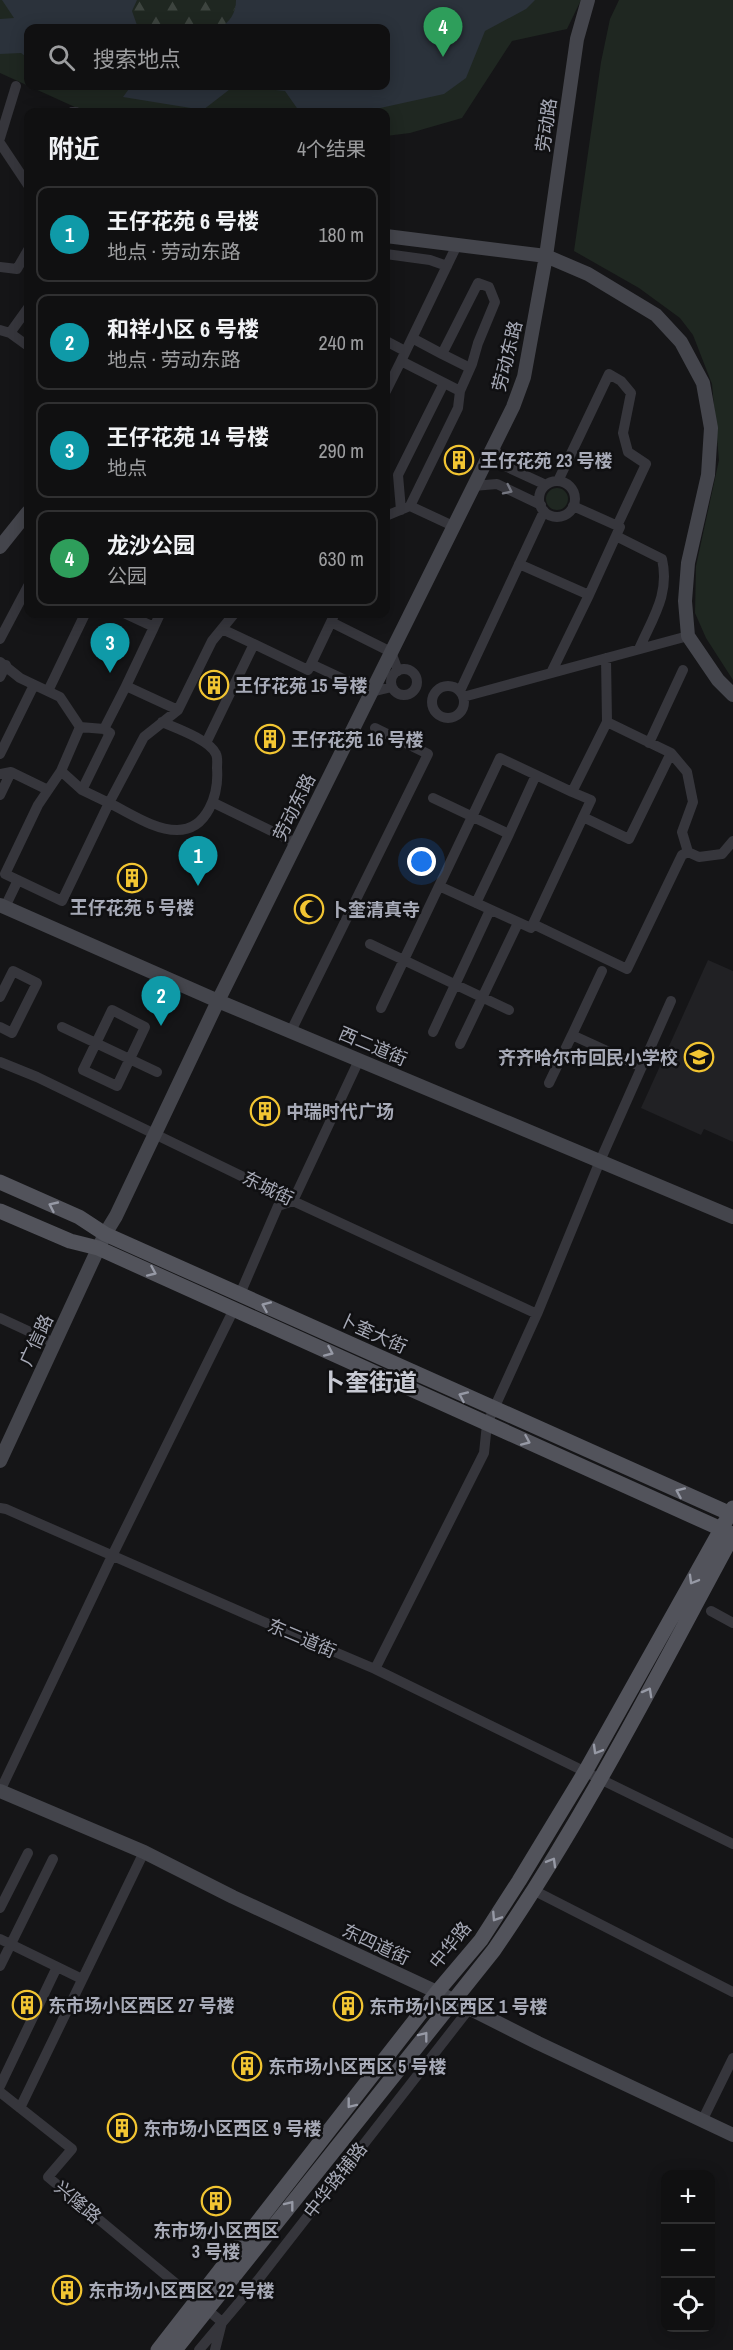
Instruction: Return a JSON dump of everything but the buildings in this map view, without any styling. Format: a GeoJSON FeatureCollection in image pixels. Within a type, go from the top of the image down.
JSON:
{"type":"FeatureCollection","features":[{"type":"Feature","properties":{"kind":"main road","name":"劳动路"},"geometry":{"type":"LineString","coordinates":[[546,256],[577,39],[588,0]]}},
{"type":"Feature","properties":{"kind":"main road"},"geometry":{"type":"LineString","coordinates":[[390,236],[546,256],[588,274],[656,315],[681,342],[703,382],[711,428],[708,475],[688,563],[685,601],[688,636],[718,680],[733,695]]}},
{"type":"Feature","properties":{"kind":"main road","name":"劳动东路"},"geometry":{"type":"LineString","coordinates":[[102,1241],[218,1001],[513,407],[524,377],[546,256]]}},
{"type":"Feature","properties":{"kind":"main road"},"geometry":{"type":"LineString","coordinates":[[0,547],[24,517]]}},
{"type":"Feature","properties":{"kind":"main road","name":"西二道街"},"geometry":{"type":"LineString","coordinates":[[3,906],[218,1001],[733,1217]]}},
{"type":"Feature","properties":{"kind":"main road","name":"卜奎大街"},"geometry":{"type":"LineString","coordinates":[[0,1182],[79,1217],[102,1241],[490,1417],[729,1533]]}},
{"type":"Feature","properties":{"kind":"main road","name":"卜奎大街"},"geometry":{"type":"LineString","coordinates":[[0,1211],[70,1241],[102,1241]]}},
{"type":"Feature","properties":{"kind":"main road","name":"广信路"},"geometry":{"type":"LineString","coordinates":[[0,1461],[102,1241]]}},
{"type":"Feature","properties":{"kind":"main road","name":"卜奎大街"},"geometry":{"type":"LineString","coordinates":[[490,1417],[732,1512]]}},
{"type":"Feature","properties":{"kind":"main road"},"geometry":{"type":"LineString","coordinates":[[729,1533],[732,1512]]}},
{"type":"Feature","properties":{"kind":"main road","name":"中华路"},"geometry":{"type":"LineString","coordinates":[[175,2350],[202,2305],[437,1992],[481,1940],[729,1533]]}},
{"type":"Feature","properties":{"kind":"main road","name":"中华路"},"geometry":{"type":"LineString","coordinates":[[158,2350],[202,2305],[494,1950],[535,1891],[600,1780],[729,1533]]}},
{"type":"Feature","properties":{"kind":"main road","name":"东四道街"},"geometry":{"type":"LineString","coordinates":[[0,1791],[144,1852],[233,1897],[437,1992],[733,2135]]}},
{"type":"Feature","properties":{"kind":"street"},"geometry":{"type":"LineString","coordinates":[[16,86],[0,140],[24,179]]}},
{"type":"Feature","properties":{"kind":"street"},"geometry":{"type":"LineString","coordinates":[[390,383],[458,245]]}},
{"type":"Feature","properties":{"kind":"street"},"geometry":{"type":"LineString","coordinates":[[390,255],[430,260],[447,266]]}},
{"type":"Feature","properties":{"kind":"street"},"geometry":{"type":"LineString","coordinates":[[0,267],[17,269],[24,257]]}},
{"type":"Feature","properties":{"kind":"street"},"geometry":{"type":"LineString","coordinates":[[390,514],[405,508],[458,408],[460,391],[495,302],[489,287],[478,283],[442,354]]}},
{"type":"Feature","properties":{"kind":"street"},"geometry":{"type":"LineString","coordinates":[[24,312],[5,332],[24,344]]}},
{"type":"Feature","properties":{"kind":"street"},"geometry":{"type":"LineString","coordinates":[[412,338],[470,368]]}},
{"type":"Feature","properties":{"kind":"street"},"geometry":{"type":"LineString","coordinates":[[390,345],[403,356],[460,391]]}},
{"type":"Feature","properties":{"kind":"street"},"geometry":{"type":"LineString","coordinates":[[551,673],[589,595],[646,464],[628,452],[623,433],[631,393],[621,381],[609,374],[558,481]]}},
{"type":"Feature","properties":{"kind":"street"},"geometry":{"type":"LineString","coordinates":[[405,508],[398,475],[444,383]]}},
{"type":"Feature","properties":{"kind":"street"},"geometry":{"type":"LineString","coordinates":[[493,446],[505,466],[546,485]]}},
{"type":"Feature","properties":{"kind":"street"},"geometry":{"type":"LineString","coordinates":[[473,486],[497,484],[542,508],[552,516],[558,517],[569,512],[573,506],[573,490],[565,483],[558,481],[546,485],[539,497],[542,508],[462,694],[463,708],[460,712],[446,718],[437,713],[434,709],[434,696],[438,689],[448,686],[462,694],[688,636]]}},
{"type":"Feature","properties":{"kind":"street"},"geometry":{"type":"LineString","coordinates":[[573,506],[662,559],[666,576],[664,592],[639,649]]}},
{"type":"Feature","properties":{"kind":"street"},"geometry":{"type":"LineString","coordinates":[[405,508],[453,526]]}},
{"type":"Feature","properties":{"kind":"street"},"geometry":{"type":"LineString","coordinates":[[519,564],[589,595]]}},
{"type":"Feature","properties":{"kind":"street"},"geometry":{"type":"LineString","coordinates":[[0,639],[24,594]]}},
{"type":"Feature","properties":{"kind":"street"},"geometry":{"type":"LineString","coordinates":[[48,691],[83,618]]}},
{"type":"Feature","properties":{"kind":"street"},"geometry":{"type":"LineString","coordinates":[[135,618],[154,627]]}},
{"type":"Feature","properties":{"kind":"street"},"geometry":{"type":"LineString","coordinates":[[104,729],[158,618]]}},
{"type":"Feature","properties":{"kind":"street"},"geometry":{"type":"LineString","coordinates":[[81,727],[61,771],[38,805],[5,874],[62,901],[144,737],[178,710],[212,640],[231,618]]}},
{"type":"Feature","properties":{"kind":"street"},"geometry":{"type":"LineString","coordinates":[[222,629],[308,670],[331,618],[391,652],[398,671]]}},
{"type":"Feature","properties":{"kind":"street"},"geometry":{"type":"LineString","coordinates":[[206,743],[254,644]]}},
{"type":"Feature","properties":{"kind":"street"},"geometry":{"type":"LineString","coordinates":[[572,792],[607,722],[606,658]]}},
{"type":"Feature","properties":{"kind":"street"},"geometry":{"type":"LineString","coordinates":[[0,677],[3,663],[20,678],[60,697],[81,727]]}},
{"type":"Feature","properties":{"kind":"street"},"geometry":{"type":"LineString","coordinates":[[311,664],[371,692],[392,687]]}},
{"type":"Feature","properties":{"kind":"street"},"geometry":{"type":"LineString","coordinates":[[407,670],[414,674],[416,687],[411,693],[403,695],[392,687],[392,677],[398,671],[407,670]]}},
{"type":"Feature","properties":{"kind":"street"},"geometry":{"type":"LineString","coordinates":[[650,743],[683,670]]}},
{"type":"Feature","properties":{"kind":"street"},"geometry":{"type":"LineString","coordinates":[[0,754],[34,685]]}},
{"type":"Feature","properties":{"kind":"street"},"geometry":{"type":"LineString","coordinates":[[126,686],[178,710]]}},
{"type":"Feature","properties":{"kind":"street"},"geometry":{"type":"LineString","coordinates":[[416,687],[434,696]]}},
{"type":"Feature","properties":{"kind":"street"},"geometry":{"type":"LineString","coordinates":[[61,771],[82,790],[154,825],[176,830],[190,828],[214,803],[218,780],[216,754],[206,743],[162,722]]}},
{"type":"Feature","properties":{"kind":"street"},"geometry":{"type":"LineString","coordinates":[[607,722],[671,753],[687,772],[693,802],[682,832],[688,852],[699,857],[722,854],[733,842]]}},
{"type":"Feature","properties":{"kind":"street"},"geometry":{"type":"LineString","coordinates":[[81,727],[104,729],[110,732],[82,790]]}},
{"type":"Feature","properties":{"kind":"street"},"geometry":{"type":"LineString","coordinates":[[291,1031],[428,754],[375,728]]}},
{"type":"Feature","properties":{"kind":"street"},"geometry":{"type":"LineString","coordinates":[[583,817],[629,839],[671,753]]}},
{"type":"Feature","properties":{"kind":"street"},"geometry":{"type":"LineString","coordinates":[[381,1008],[472,816],[500,758],[591,800],[531,928],[439,886]]}},
{"type":"Feature","properties":{"kind":"street"},"geometry":{"type":"LineString","coordinates":[[0,795],[5,773],[48,790]]}},
{"type":"Feature","properties":{"kind":"street"},"geometry":{"type":"LineString","coordinates":[[476,903],[536,775]]}},
{"type":"Feature","properties":{"kind":"street"},"geometry":{"type":"LineString","coordinates":[[434,798],[509,834]]}},
{"type":"Feature","properties":{"kind":"street"},"geometry":{"type":"LineString","coordinates":[[214,803],[296,843]]}},
{"type":"Feature","properties":{"kind":"street"},"geometry":{"type":"LineString","coordinates":[[533,924],[627,969],[682,855],[688,852]]}},
{"type":"Feature","properties":{"kind":"street"},"geometry":{"type":"LineString","coordinates":[[3,906],[18,880]]}},
{"type":"Feature","properties":{"kind":"street"},"geometry":{"type":"LineString","coordinates":[[433,1032],[490,910]]}},
{"type":"Feature","properties":{"kind":"street"},"geometry":{"type":"LineString","coordinates":[[460,1044],[518,923]]}},
{"type":"Feature","properties":{"kind":"street"},"geometry":{"type":"LineString","coordinates":[[370,944],[509,1010]]}},
{"type":"Feature","properties":{"kind":"street"},"geometry":{"type":"LineString","coordinates":[[0,997],[13,971],[37,983],[12,1033],[0,1027]]}},
{"type":"Feature","properties":{"kind":"street"},"geometry":{"type":"LineString","coordinates":[[549,1083],[602,971]]}},
{"type":"Feature","properties":{"kind":"street"},"geometry":{"type":"LineString","coordinates":[[375,1669],[484,1453],[490,1417],[537,1314],[600,1161],[671,1000]]}},
{"type":"Feature","properties":{"kind":"street"},"geometry":{"type":"LineString","coordinates":[[112,1010],[145,1027],[117,1086],[83,1070],[96,1043],[112,1010]]}},
{"type":"Feature","properties":{"kind":"street"},"geometry":{"type":"LineString","coordinates":[[62,1027],[157,1072]]}},
{"type":"Feature","properties":{"kind":"street"},"geometry":{"type":"LineString","coordinates":[[572,1035],[642,1067]]}},
{"type":"Feature","properties":{"kind":"street"},"geometry":{"type":"LineString","coordinates":[[0,1791],[237,1301],[278,1206],[293,1201],[359,1059]]}},
{"type":"Feature","properties":{"kind":"street","name":"东城街"},"geometry":{"type":"LineString","coordinates":[[0,1062],[37,1077],[293,1201],[537,1314]]}},
{"type":"Feature","properties":{"kind":"street"},"geometry":{"type":"LineString","coordinates":[[0,1318],[54,1343]]}},
{"type":"Feature","properties":{"kind":"street","name":"东二道街"},"geometry":{"type":"LineString","coordinates":[[0,1508],[375,1669],[733,1844]]}},
{"type":"Feature","properties":{"kind":"street"},"geometry":{"type":"LineString","coordinates":[[711,1611],[733,1623]]}},
{"type":"Feature","properties":{"kind":"street"},"geometry":{"type":"LineString","coordinates":[[20,2108],[144,1852]]}},
{"type":"Feature","properties":{"kind":"street"},"geometry":{"type":"LineString","coordinates":[[0,1908],[28,1853]]}},
{"type":"Feature","properties":{"kind":"street"},"geometry":{"type":"LineString","coordinates":[[0,1966],[53,1859]]}},
{"type":"Feature","properties":{"kind":"street"},"geometry":{"type":"LineString","coordinates":[[535,1891],[733,1992]]}},
{"type":"Feature","properties":{"kind":"street"},"geometry":{"type":"LineString","coordinates":[[0,1939],[82,1979]]}},
{"type":"Feature","properties":{"kind":"street"},"geometry":{"type":"LineString","coordinates":[[0,2086],[57,1967]]}},
{"type":"Feature","properties":{"kind":"street","name":"中华路辅路"},"geometry":{"type":"LineString","coordinates":[[199,2350],[258,2280],[469,2009]]}},
{"type":"Feature","properties":{"kind":"street"},"geometry":{"type":"LineString","coordinates":[[702,2121],[733,2058]]}},
{"type":"Feature","properties":{"kind":"street","name":"兴隆路"},"geometry":{"type":"LineString","coordinates":[[0,2092],[72,2149],[48,2177],[202,2305]]}},
{"type":"Feature","properties":{"kind":"street"},"geometry":{"type":"LineString","coordinates":[[202,2305],[222,2322],[215,2350]]}},
{"type":"Feature","properties":{"kind":"shaded area"},"geometry":{"type":"Polygon","coordinates":[[[2,0],[137,0],[132,11],[137,24],[24,24],[24,55],[21,53],[0,54],[0,19],[14,18],[2,0]]]}},
{"type":"Feature","properties":{"kind":"shaded area"},"geometry":{"type":"Polygon","coordinates":[[[236,0],[535,0],[526,9],[485,31],[466,78],[444,94],[380,108],[297,108],[285,91],[276,90],[390,90],[390,24],[225,24],[232,17],[236,0]]]}},
{"type":"Feature","properties":{"kind":"shaded area"},"geometry":{"type":"Polygon","coordinates":[[[128,90],[229,90],[206,108],[191,108],[123,97],[128,90]]]}},
{"type":"Feature","properties":{"kind":"shaded area","name":"齐齐哈尔市回民小学校"},"geometry":{"type":"Polygon","coordinates":[[[708,960],[733,971],[733,1142],[704,1129],[701,1135],[641,1108],[708,960]]]}},
{"type":"Feature","properties":{"kind":"green space"},"geometry":{"type":"Polygon","coordinates":[[[0,0],[581,0],[567,29],[512,41],[462,118],[410,133],[390,136],[390,108],[77,108],[38,90],[390,90],[390,24],[24,24],[24,84],[0,73],[0,0]]]}},
{"type":"Feature","properties":{"kind":"green space"},"geometry":{"type":"Polygon","coordinates":[[[137,0],[236,0],[237,3],[229,22],[226,24],[137,24],[132,11],[137,0]]]}},
{"type":"Feature","properties":{"kind":"green space"},"geometry":{"type":"Polygon","coordinates":[[[619,0],[733,0],[733,680],[706,638],[695,613],[696,566],[719,460],[712,384],[693,335],[680,318],[639,288],[574,251],[601,62],[610,19],[619,0]]]}},
{"type":"Feature","properties":{"kind":"green space"},"geometry":{"type":"Polygon","coordinates":[[[557,488],[565,491],[568,499],[565,507],[557,510],[549,507],[546,499],[549,491],[557,488]]]}},
{"type":"Feature","properties":{"kind":"place","name":"龙沙公园"},"geometry":{"type":"Point","coordinates":[443,57]}},
{"type":"Feature","properties":{"kind":"place","name":"王仔花苑 23 号楼"},"geometry":{"type":"Point","coordinates":[459,460]}},
{"type":"Feature","properties":{"kind":"place","name":"王仔花苑 14 号楼"},"geometry":{"type":"Point","coordinates":[110,673]}},
{"type":"Feature","properties":{"kind":"place","name":"王仔花苑 15 号楼"},"geometry":{"type":"Point","coordinates":[214,685]}},
{"type":"Feature","properties":{"kind":"place","name":"王仔花苑 16 号楼"},"geometry":{"type":"Point","coordinates":[270,739]}},
{"type":"Feature","properties":{"kind":"place","name":"王仔花苑 5 号楼"},"geometry":{"type":"Point","coordinates":[132,878]}},
{"type":"Feature","properties":{"kind":"place","name":"王仔花苑 6 号楼"},"geometry":{"type":"Point","coordinates":[198,886]}},
{"type":"Feature","properties":{"kind":"place","name":"卜奎清真寺"},"geometry":{"type":"Point","coordinates":[309,909]}},
{"type":"Feature","properties":{"kind":"place","name":"和祥小区 6 号楼"},"geometry":{"type":"Point","coordinates":[161,1026]}},
{"type":"Feature","properties":{"kind":"place","name":"齐齐哈尔市回民小学校"},"geometry":{"type":"Point","coordinates":[699,1057]}},
{"type":"Feature","properties":{"kind":"place","name":"中瑞时代广场"},"geometry":{"type":"Point","coordinates":[265,1111]}},
{"type":"Feature","properties":{"kind":"place","name":"东市场小区西区 27 号楼"},"geometry":{"type":"Point","coordinates":[27,2005]}},
{"type":"Feature","properties":{"kind":"place","name":"东市场小区西区 1 号楼"},"geometry":{"type":"Point","coordinates":[348,2006]}},
{"type":"Feature","properties":{"kind":"place","name":"东市场小区西区 5 号楼"},"geometry":{"type":"Point","coordinates":[247,2066]}},
{"type":"Feature","properties":{"kind":"place","name":"东市场小区西区 9 号楼"},"geometry":{"type":"Point","coordinates":[122,2128]}},
{"type":"Feature","properties":{"kind":"place","name":"东市场小区西区 3 号楼"},"geometry":{"type":"Point","coordinates":[216,2201]}},
{"type":"Feature","properties":{"kind":"place","name":"东市场小区西区 22 号楼"},"geometry":{"type":"Point","coordinates":[67,2290]}},
{"type":"Feature","properties":{"kind":"district","name":"卜奎街道"},"geometry":{"type":"Point","coordinates":[369,1382]}}]}
